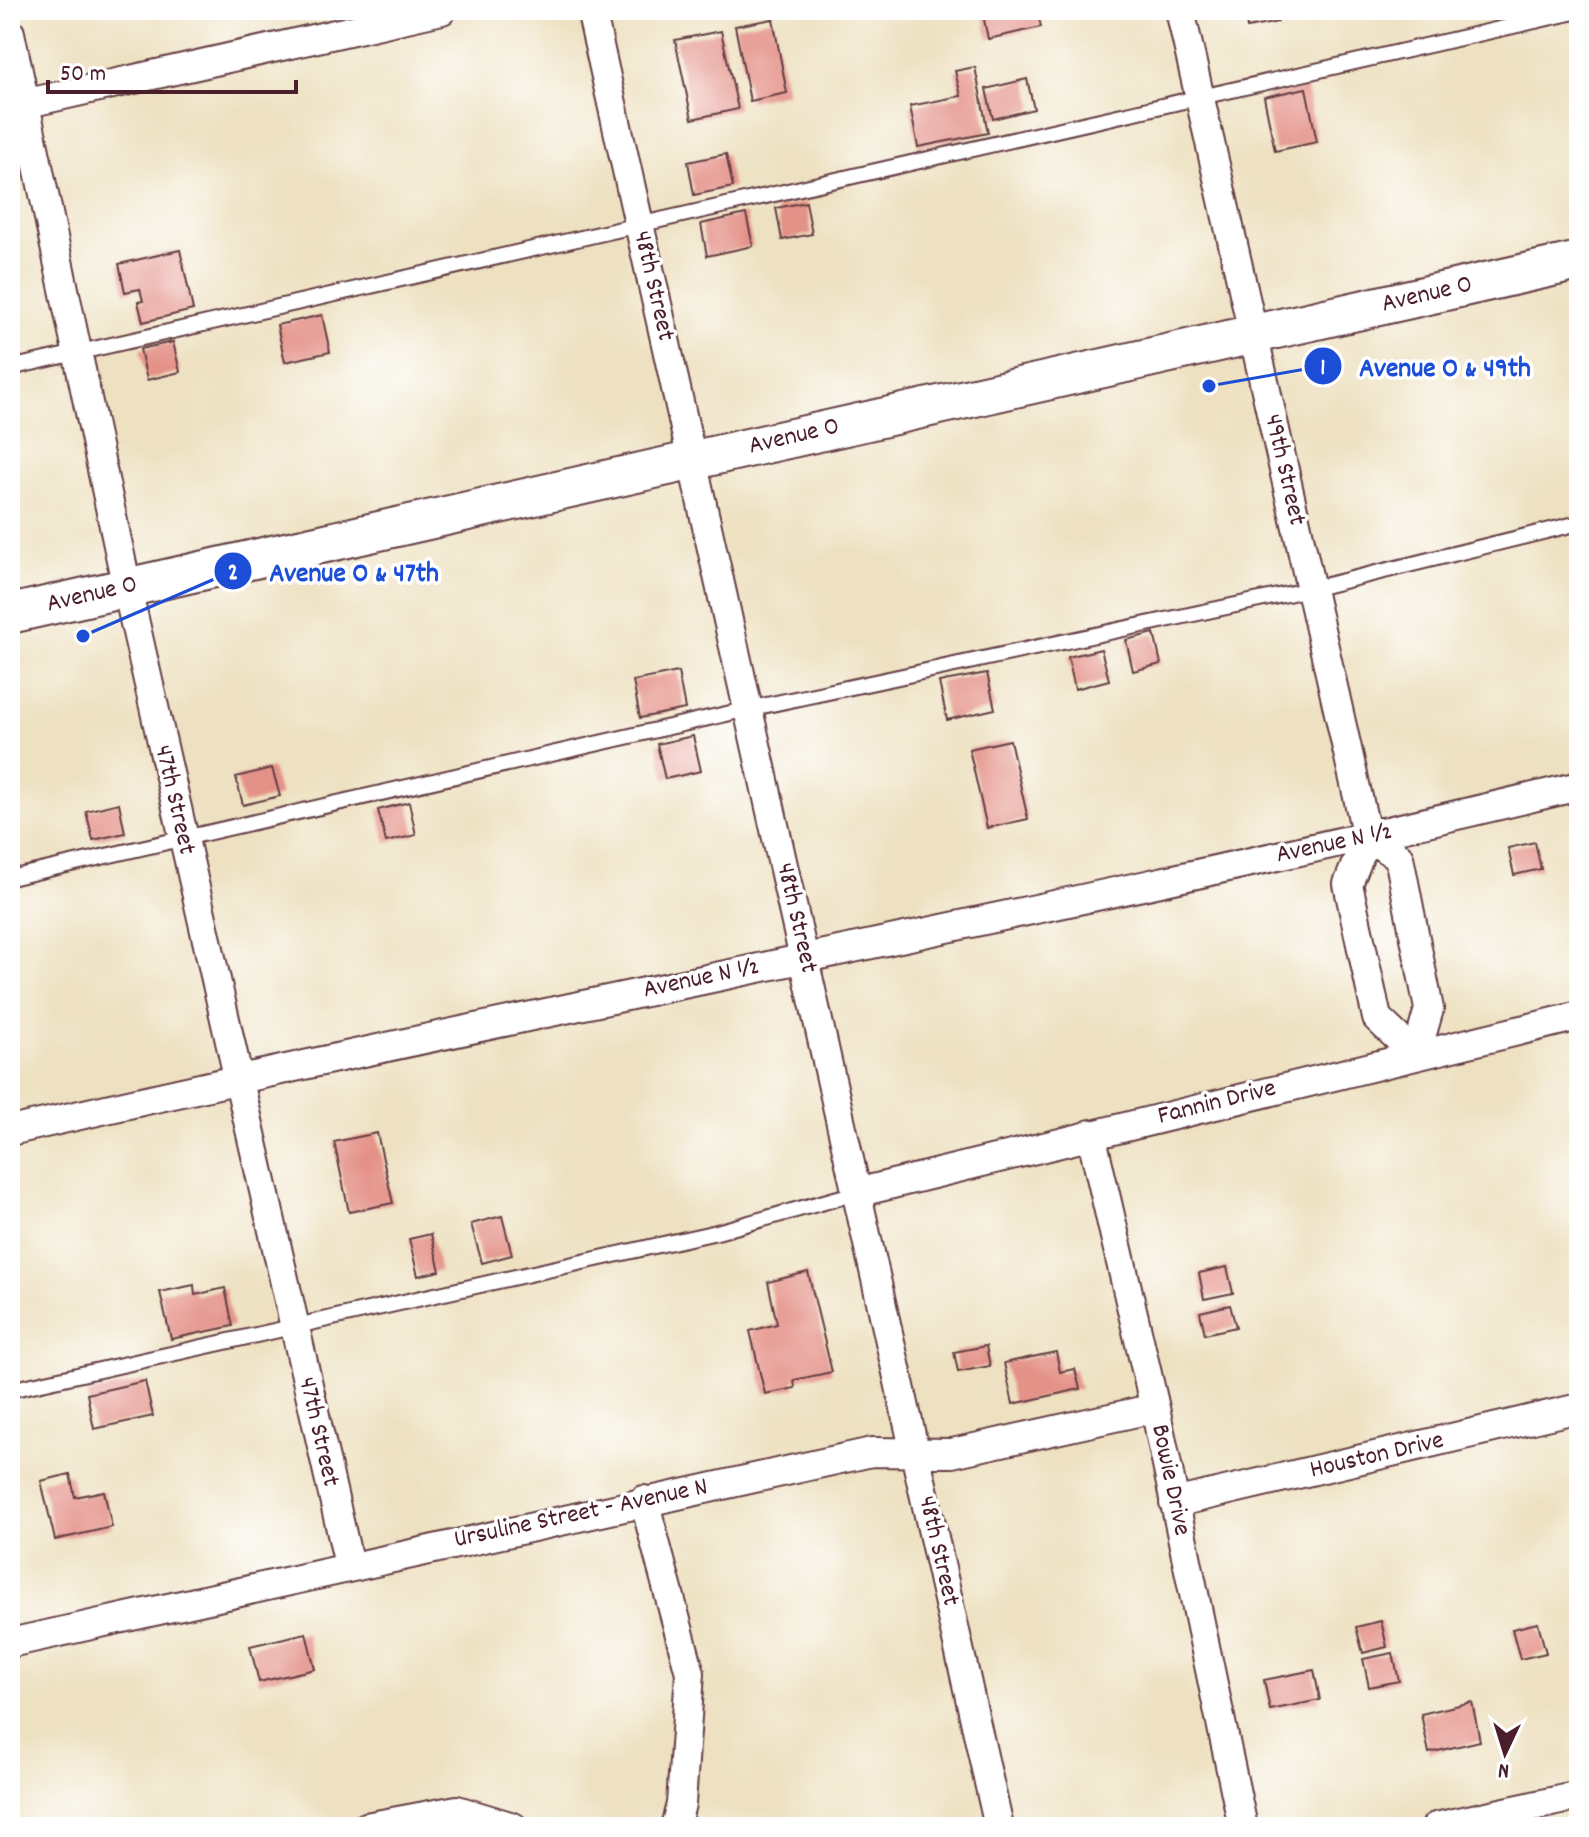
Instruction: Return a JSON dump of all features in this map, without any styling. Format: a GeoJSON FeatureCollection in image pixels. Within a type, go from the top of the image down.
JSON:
{"type":"FeatureCollection","features":[{"type":"Feature","properties":{"kind":"main road","name":"Avenue O"},"geometry":{"type":"LineString","coordinates":[[10,614],[1579,261]]}},
{"type":"Feature","properties":{"kind":"street"},"geometry":{"type":"LineString","coordinates":[[18,105],[442,10]]}},
{"type":"Feature","properties":{"kind":"street","name":"48th Street"},"geometry":{"type":"LineString","coordinates":[[591,10],[999,1827]]}},
{"type":"Feature","properties":{"kind":"street","name":"49th Street"},"geometry":{"type":"LineString","coordinates":[[1180,10],[1367,837]]}},
{"type":"Feature","properties":{"kind":"street","name":"47th Street"},"geometry":{"type":"LineString","coordinates":[[10,33],[18,105],[77,352],[183,839],[349,1565]]}},
{"type":"Feature","properties":{"kind":"street","name":"Avenue N ½"},"geometry":{"type":"LineString","coordinates":[[10,1131],[237,1078],[1367,837],[1579,786]]}},
{"type":"Feature","properties":{"kind":"street"},"geometry":{"type":"LineString","coordinates":[[1367,837],[1399,857],[1429,1009],[1416,1055],[1377,1018],[1348,884],[1367,837]]}},
{"type":"Feature","properties":{"kind":"street","name":"Fannin Drive"},"geometry":{"type":"LineString","coordinates":[[856,1193],[1579,1016]]}},
{"type":"Feature","properties":{"kind":"street","name":"Bowie Drive"},"geometry":{"type":"LineString","coordinates":[[1091,1134],[1155,1408],[1243,1827]]}},
{"type":"Feature","properties":{"kind":"street","name":"Ursuline Street - Avenue N"},"geometry":{"type":"LineString","coordinates":[[10,1643],[349,1565],[872,1452],[952,1453],[1155,1408]]}},
{"type":"Feature","properties":{"kind":"street","name":"Houston Drive"},"geometry":{"type":"LineString","coordinates":[[1174,1503],[1579,1408]]}},
{"type":"Feature","properties":{"kind":"street"},"geometry":{"type":"LineString","coordinates":[[644,1500],[690,1673],[681,1804],[675,1827]]}},
{"type":"Feature","properties":{"kind":"street"},"geometry":{"type":"LineString","coordinates":[[1436,1827],[1579,1796]]}},
{"type":"Feature","properties":{"kind":"street"},"geometry":{"type":"LineString","coordinates":[[366,1827],[457,1810],[513,1827]]}},
{"type":"Feature","properties":{"kind":"lane"},"geometry":{"type":"LineString","coordinates":[[10,368],[1579,11]]}},
{"type":"Feature","properties":{"kind":"lane"},"geometry":{"type":"LineString","coordinates":[[10,878],[748,709],[1311,589],[1579,523]]}},
{"type":"Feature","properties":{"kind":"lane"},"geometry":{"type":"LineString","coordinates":[[10,1390],[717,1232],[856,1193]]}},
{"type":"Feature","properties":{"kind":"building"},"geometry":{"type":"Polygon","coordinates":[[[982,10],[1037,10],[1041,27],[988,39],[982,10]]]}},
{"type":"Feature","properties":{"kind":"building"},"geometry":{"type":"Polygon","coordinates":[[[1245,10],[1275,10],[1278,22],[1247,28],[1245,10]]]}},
{"type":"Feature","properties":{"kind":"building"},"geometry":{"type":"Polygon","coordinates":[[[773,19],[787,93],[750,101],[735,26],[773,19]]]}},
{"type":"Feature","properties":{"kind":"building"},"geometry":{"type":"Polygon","coordinates":[[[721,31],[738,109],[692,119],[675,40],[721,31]]]}},
{"type":"Feature","properties":{"kind":"building"},"geometry":{"type":"Polygon","coordinates":[[[975,67],[988,133],[918,147],[910,106],[961,96],[955,71],[975,67]]]}},
{"type":"Feature","properties":{"kind":"building"},"geometry":{"type":"Polygon","coordinates":[[[1027,79],[1034,109],[993,119],[986,89],[1027,79]]]}},
{"type":"Feature","properties":{"kind":"building"},"geometry":{"type":"Polygon","coordinates":[[[1306,88],[1317,142],[1275,151],[1264,97],[1306,88]]]}},
{"type":"Feature","properties":{"kind":"building"},"geometry":{"type":"Polygon","coordinates":[[[726,154],[733,187],[694,195],[688,162],[726,154]]]}},
{"type":"Feature","properties":{"kind":"building"},"geometry":{"type":"Polygon","coordinates":[[[806,202],[812,234],[782,240],[776,208],[806,202]]]}},
{"type":"Feature","properties":{"kind":"building"},"geometry":{"type":"Polygon","coordinates":[[[746,214],[753,246],[707,256],[701,224],[746,214]]]}},
{"type":"Feature","properties":{"kind":"building"},"geometry":{"type":"Polygon","coordinates":[[[180,250],[193,310],[143,322],[138,302],[143,301],[140,289],[125,292],[119,264],[180,250]]]}},
{"type":"Feature","properties":{"kind":"building"},"geometry":{"type":"Polygon","coordinates":[[[322,315],[330,352],[285,362],[277,325],[322,315]]]}},
{"type":"Feature","properties":{"kind":"building"},"geometry":{"type":"Polygon","coordinates":[[[173,342],[180,372],[147,380],[140,349],[173,342]]]}},
{"type":"Feature","properties":{"kind":"building"},"geometry":{"type":"Polygon","coordinates":[[[1154,633],[1161,664],[1133,671],[1126,640],[1154,633]]]}},
{"type":"Feature","properties":{"kind":"building"},"geometry":{"type":"Polygon","coordinates":[[[1101,649],[1109,680],[1075,689],[1068,657],[1101,649]]]}},
{"type":"Feature","properties":{"kind":"building"},"geometry":{"type":"Polygon","coordinates":[[[678,672],[685,709],[640,718],[633,681],[678,672]]]}},
{"type":"Feature","properties":{"kind":"building"},"geometry":{"type":"Polygon","coordinates":[[[987,673],[995,709],[947,720],[939,682],[987,673]]]}},
{"type":"Feature","properties":{"kind":"building"},"geometry":{"type":"Polygon","coordinates":[[[693,736],[701,771],[665,779],[657,744],[693,736]]]}},
{"type":"Feature","properties":{"kind":"building"},"geometry":{"type":"Polygon","coordinates":[[[1010,740],[1028,819],[987,828],[969,749],[1010,740]]]}},
{"type":"Feature","properties":{"kind":"building"},"geometry":{"type":"Polygon","coordinates":[[[272,768],[280,796],[243,805],[236,777],[272,768]]]}},
{"type":"Feature","properties":{"kind":"building"},"geometry":{"type":"Polygon","coordinates":[[[409,802],[416,835],[386,842],[378,810],[409,802]]]}},
{"type":"Feature","properties":{"kind":"building"},"geometry":{"type":"Polygon","coordinates":[[[119,803],[125,833],[93,840],[86,811],[119,803]]]}},
{"type":"Feature","properties":{"kind":"building"},"geometry":{"type":"Polygon","coordinates":[[[1535,842],[1541,869],[1514,875],[1508,848],[1535,842]]]}},
{"type":"Feature","properties":{"kind":"building"},"geometry":{"type":"Polygon","coordinates":[[[377,1133],[393,1203],[349,1212],[334,1142],[377,1133]]]}},
{"type":"Feature","properties":{"kind":"building"},"geometry":{"type":"Polygon","coordinates":[[[502,1216],[512,1255],[482,1263],[471,1224],[502,1216]]]}},
{"type":"Feature","properties":{"kind":"building"},"geometry":{"type":"Polygon","coordinates":[[[431,1234],[440,1271],[418,1276],[409,1239],[431,1234]]]}},
{"type":"Feature","properties":{"kind":"building"},"geometry":{"type":"Polygon","coordinates":[[[1227,1267],[1233,1293],[1204,1299],[1199,1273],[1227,1267]]]}},
{"type":"Feature","properties":{"kind":"building"},"geometry":{"type":"Polygon","coordinates":[[[808,1272],[832,1372],[794,1380],[795,1388],[765,1394],[750,1331],[777,1324],[768,1282],[808,1272]]]}},
{"type":"Feature","properties":{"kind":"building"},"geometry":{"type":"Polygon","coordinates":[[[194,1285],[195,1295],[225,1288],[233,1326],[171,1339],[160,1292],[194,1285]]]}},
{"type":"Feature","properties":{"kind":"building"},"geometry":{"type":"Polygon","coordinates":[[[1230,1305],[1236,1327],[1205,1334],[1200,1312],[1230,1305]]]}},
{"type":"Feature","properties":{"kind":"building"},"geometry":{"type":"Polygon","coordinates":[[[986,1346],[990,1366],[958,1372],[954,1352],[986,1346]]]}},
{"type":"Feature","properties":{"kind":"building"},"geometry":{"type":"Polygon","coordinates":[[[1056,1352],[1060,1372],[1075,1369],[1080,1389],[1013,1404],[1004,1363],[1056,1352]]]}},
{"type":"Feature","properties":{"kind":"building"},"geometry":{"type":"Polygon","coordinates":[[[145,1381],[153,1416],[94,1429],[87,1394],[145,1381]]]}},
{"type":"Feature","properties":{"kind":"building"},"geometry":{"type":"Polygon","coordinates":[[[70,1474],[75,1497],[104,1491],[112,1527],[55,1540],[41,1481],[70,1474]]]}},
{"type":"Feature","properties":{"kind":"building"},"geometry":{"type":"Polygon","coordinates":[[[1381,1621],[1387,1647],[1363,1653],[1356,1627],[1381,1621]]]}},
{"type":"Feature","properties":{"kind":"building"},"geometry":{"type":"Polygon","coordinates":[[[1538,1623],[1546,1653],[1520,1659],[1512,1629],[1538,1623]]]}},
{"type":"Feature","properties":{"kind":"building"},"geometry":{"type":"Polygon","coordinates":[[[306,1633],[315,1669],[259,1682],[250,1646],[306,1633]]]}},
{"type":"Feature","properties":{"kind":"building"},"geometry":{"type":"Polygon","coordinates":[[[1393,1653],[1399,1681],[1369,1687],[1363,1659],[1393,1653]]]}},
{"type":"Feature","properties":{"kind":"building"},"geometry":{"type":"Polygon","coordinates":[[[1314,1670],[1320,1700],[1270,1710],[1264,1680],[1314,1670]]]}},
{"type":"Feature","properties":{"kind":"building"},"geometry":{"type":"Polygon","coordinates":[[[1472,1702],[1480,1741],[1429,1753],[1421,1714],[1472,1702]]]}},
{"type":"Feature","properties":{"kind":"place","name":"Avenue O & 49th"},"geometry":{"type":"Point","coordinates":[1209,386]}},
{"type":"Feature","properties":{"kind":"place","name":"Avenue O & 47th"},"geometry":{"type":"Point","coordinates":[83,636]}}]}
